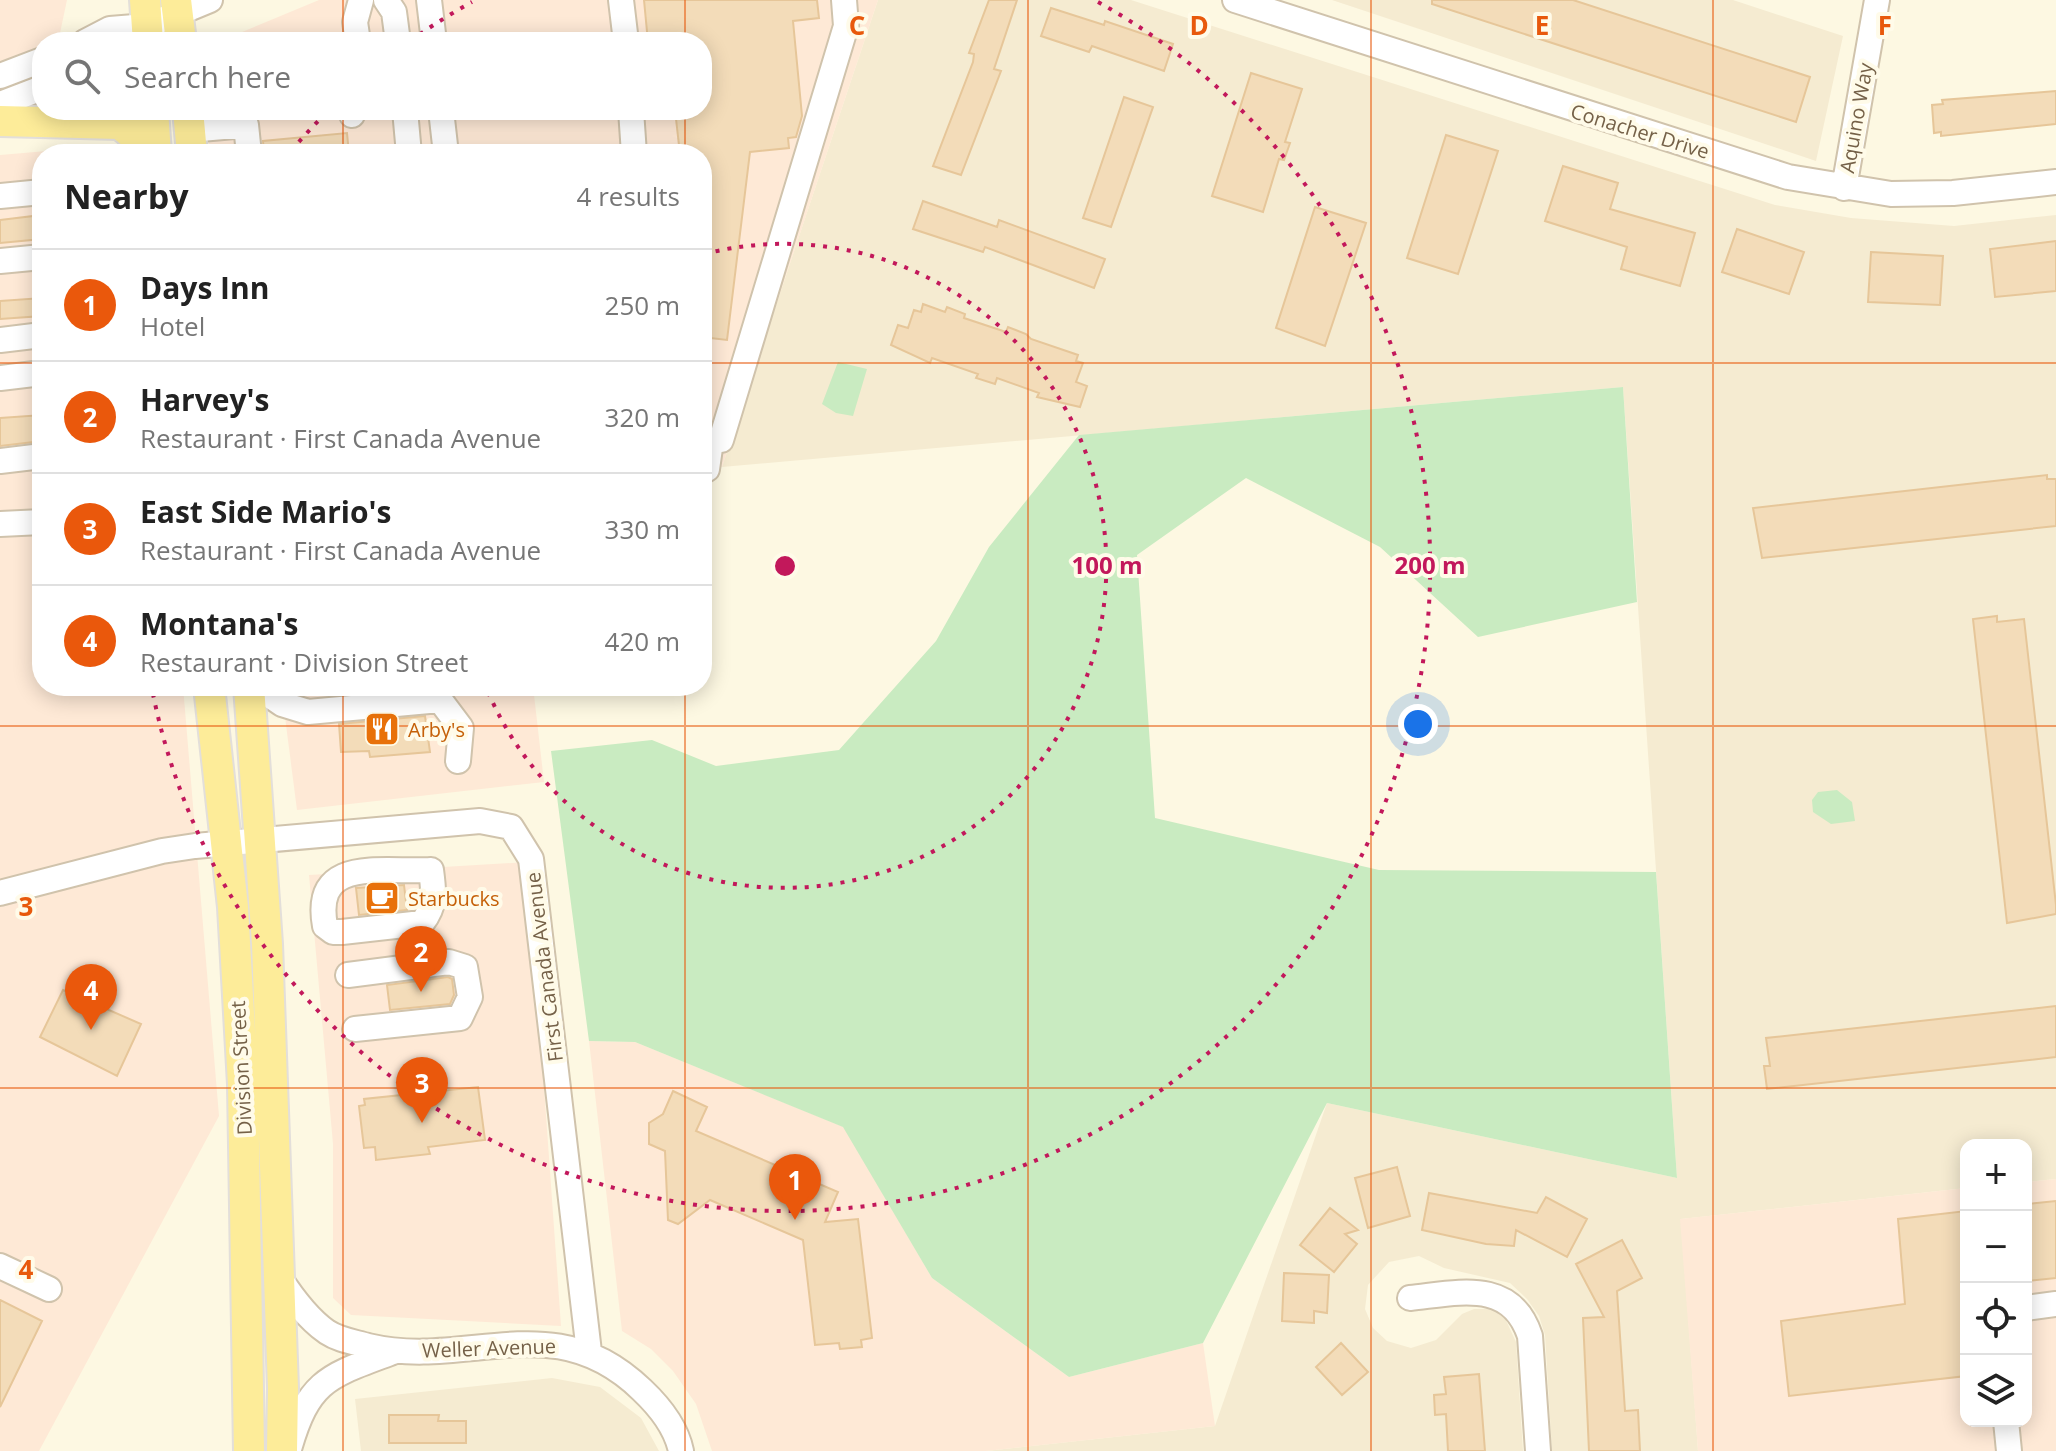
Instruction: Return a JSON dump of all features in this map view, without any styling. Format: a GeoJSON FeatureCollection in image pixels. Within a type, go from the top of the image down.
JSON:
{"type":"FeatureCollection","features":[{"type":"Feature","properties":{"kind":"main road"},"geometry":{"type":"LineString","coordinates":[[154,120],[155,144]]}},
{"type":"Feature","properties":{"kind":"main road"},"geometry":{"type":"LineString","coordinates":[[0,121],[120,124],[144,144]]}},
{"type":"Feature","properties":{"kind":"main road","name":"Division Street"},"geometry":{"type":"LineString","coordinates":[[210,696],[223,843],[233,907],[243,1084],[249,1451]]}},
{"type":"Feature","properties":{"kind":"main road","name":"Division Street"},"geometry":{"type":"LineString","coordinates":[[250,696],[267,944],[282,1451]]}},
{"type":"Feature","properties":{"kind":"street"},"geometry":{"type":"LineString","coordinates":[[104,32],[143,28],[178,19],[210,0]]}},
{"type":"Feature","properties":{"kind":"street"},"geometry":{"type":"LineString","coordinates":[[356,32],[355,22],[361,0]]}},
{"type":"Feature","properties":{"kind":"street"},"geometry":{"type":"LineString","coordinates":[[386,0],[394,12],[397,32]]}},
{"type":"Feature","properties":{"kind":"street"},"geometry":{"type":"LineString","coordinates":[[429,0],[433,32]]}},
{"type":"Feature","properties":{"kind":"street"},"geometry":{"type":"LineString","coordinates":[[621,0],[625,32]]}},
{"type":"Feature","properties":{"kind":"street"},"geometry":{"type":"LineString","coordinates":[[712,441],[721,440],[846,26],[844,0]]}},
{"type":"Feature","properties":{"kind":"street","name":"Conacher Drive"},"geometry":{"type":"LineString","coordinates":[[1236,0],[1750,165],[1844,188],[1891,194],[1953,193],[2056,182]]}},
{"type":"Feature","properties":{"kind":"street","name":"Aquino Way"},"geometry":{"type":"LineString","coordinates":[[1844,188],[1877,0]]}},
{"type":"Feature","properties":{"kind":"street"},"geometry":{"type":"LineString","coordinates":[[0,76],[32,64]]}},
{"type":"Feature","properties":{"kind":"street"},"geometry":{"type":"LineString","coordinates":[[0,104],[32,92]]}},
{"type":"Feature","properties":{"kind":"street"},"geometry":{"type":"LineString","coordinates":[[190,131],[236,120]]}},
{"type":"Feature","properties":{"kind":"street"},"geometry":{"type":"LineString","coordinates":[[244,120],[248,144]]}},
{"type":"Feature","properties":{"kind":"street"},"geometry":{"type":"LineString","coordinates":[[406,120],[408,144]]}},
{"type":"Feature","properties":{"kind":"street"},"geometry":{"type":"LineString","coordinates":[[442,120],[445,144]]}},
{"type":"Feature","properties":{"kind":"street"},"geometry":{"type":"LineString","coordinates":[[632,120],[633,144]]}},
{"type":"Feature","properties":{"kind":"street"},"geometry":{"type":"LineString","coordinates":[[0,196],[32,193]]}},
{"type":"Feature","properties":{"kind":"street"},"geometry":{"type":"LineString","coordinates":[[0,261],[32,258]]}},
{"type":"Feature","properties":{"kind":"street"},"geometry":{"type":"LineString","coordinates":[[0,340],[32,336]]}},
{"type":"Feature","properties":{"kind":"street"},"geometry":{"type":"LineString","coordinates":[[0,378],[32,374]]}},
{"type":"Feature","properties":{"kind":"street"},"geometry":{"type":"LineString","coordinates":[[0,461],[32,457]]}},
{"type":"Feature","properties":{"kind":"street"},"geometry":{"type":"LineString","coordinates":[[0,524],[32,522]]}},
{"type":"Feature","properties":{"kind":"street"},"geometry":{"type":"LineString","coordinates":[[270,696],[282,704],[308,712],[440,700],[461,728],[458,761]]}},
{"type":"Feature","properties":{"kind":"street","name":"First Canada Avenue"},"geometry":{"type":"LineString","coordinates":[[0,893],[162,851],[223,843],[480,821],[511,827],[531,859],[589,1352]]}},
{"type":"Feature","properties":{"kind":"street"},"geometry":{"type":"LineString","coordinates":[[431,870],[435,899],[432,911],[422,923],[333,932],[325,926],[321,905],[326,888],[336,877],[353,872],[431,870]]}},
{"type":"Feature","properties":{"kind":"street"},"geometry":{"type":"LineString","coordinates":[[348,975],[449,962],[465,967],[470,997],[460,1018],[355,1029]]}},
{"type":"Feature","properties":{"kind":"street"},"geometry":{"type":"LineString","coordinates":[[0,1266],[49,1289]]}},
{"type":"Feature","properties":{"kind":"street","name":"Weller Avenue"},"geometry":{"type":"LineString","coordinates":[[279,1277],[298,1305],[327,1332],[339,1339],[393,1352]]}},
{"type":"Feature","properties":{"kind":"street"},"geometry":{"type":"LineString","coordinates":[[1410,1298],[1471,1292],[1496,1295],[1513,1305],[1525,1320],[1530,1336],[1538,1451]]}},
{"type":"Feature","properties":{"kind":"street"},"geometry":{"type":"LineString","coordinates":[[2032,1307],[2056,1304]]}},
{"type":"Feature","properties":{"kind":"street","name":"Weller Avenue"},"geometry":{"type":"LineString","coordinates":[[288,1451],[297,1420],[317,1386],[340,1371],[393,1352],[555,1343],[589,1352],[622,1371],[655,1402],[677,1435],[681,1451]]}},
{"type":"Feature","properties":{"kind":"street"},"geometry":{"type":"LineString","coordinates":[[2007,1427],[2009,1451]]}},
{"type":"Feature","properties":{"kind":"shaded area"},"geometry":{"type":"Polygon","coordinates":[[[0,0],[67,0],[60,32],[32,32],[32,53],[13,66],[0,70],[0,0]]]}},
{"type":"Feature","properties":{"kind":"shaded area"},"geometry":{"type":"Polygon","coordinates":[[[319,0],[878,0],[722,467],[712,468],[712,144],[209,144],[206,120],[712,120],[712,32],[242,32],[319,0]]]}},
{"type":"Feature","properties":{"kind":"shaded area"},"geometry":{"type":"Polygon","coordinates":[[[878,0],[1131,0],[1775,205],[1851,218],[1954,226],[2056,215],[2056,1179],[2032,1181],[2032,1139],[1960,1139],[1960,1189],[1681,1219],[1698,1451],[1552,1451],[1545,1335],[1539,1316],[1510,1283],[1444,1268],[1419,1256],[1389,1262],[1368,1285],[1365,1309],[1373,1328],[1387,1341],[1411,1348],[1436,1340],[1462,1314],[1474,1309],[1493,1309],[1504,1316],[1516,1342],[1523,1451],[986,1451],[1215,1426],[1327,1103],[1677,1178],[1623,387],[722,467],[878,0]]]}},
{"type":"Feature","properties":{"kind":"shaded area"},"geometry":{"type":"Polygon","coordinates":[[[1332,0],[1733,0],[1843,36],[1816,161],[1332,0]]]}},
{"type":"Feature","properties":{"kind":"shaded area"},"geometry":{"type":"Polygon","coordinates":[[[32,152],[32,696],[184,696],[219,1116],[39,1451],[0,1451],[0,155],[32,152]]]}},
{"type":"Feature","properties":{"kind":"shaded area"},"geometry":{"type":"Polygon","coordinates":[[[282,696],[534,696],[544,782],[297,810],[282,696]]]}},
{"type":"Feature","properties":{"kind":"shaded area"},"geometry":{"type":"Polygon","coordinates":[[[528,862],[561,1326],[351,1315],[333,1298],[333,1144],[309,875],[528,862]]]}},
{"type":"Feature","properties":{"kind":"shaded area"},"geometry":{"type":"Polygon","coordinates":[[[589,1041],[635,1042],[844,1127],[932,1278],[1069,1377],[1203,1343],[1215,1426],[986,1451],[712,1451],[696,1404],[673,1371],[651,1349],[622,1331],[589,1041]]]}},
{"type":"Feature","properties":{"kind":"shaded area"},"geometry":{"type":"Polygon","coordinates":[[[2056,1179],[2056,1451],[1698,1451],[1680,1219],[1960,1189],[1960,1427],[2032,1427],[2032,1181],[2056,1179]]]}},
{"type":"Feature","properties":{"kind":"shaded area"},"geometry":{"type":"Polygon","coordinates":[[[552,1378],[600,1387],[641,1418],[659,1451],[361,1451],[355,1399],[552,1378]]]}},
{"type":"Feature","properties":{"kind":"green space"},"geometry":{"type":"Polygon","coordinates":[[[838,362],[867,369],[853,416],[836,413],[822,404],[838,362]]]}},
{"type":"Feature","properties":{"kind":"green space"},"geometry":{"type":"Polygon","coordinates":[[[1623,387],[1637,602],[1478,637],[1380,547],[1246,478],[1137,555],[1155,818],[1379,870],[1656,872],[1677,1178],[1327,1103],[1203,1343],[1069,1377],[932,1278],[843,1127],[635,1042],[589,1041],[551,751],[652,740],[716,766],[839,750],[936,641],[989,547],[1079,435],[1623,387]]]}},
{"type":"Feature","properties":{"kind":"green space"},"geometry":{"type":"Polygon","coordinates":[[[1837,790],[1852,802],[1855,821],[1831,824],[1813,812],[1812,800],[1818,792],[1837,790]]]}},
{"type":"Feature","properties":{"kind":"building"},"geometry":{"type":"Polygon","coordinates":[[[644,0],[817,0],[819,18],[793,21],[802,116],[796,137],[788,138],[789,148],[750,152],[727,340],[712,338],[712,144],[679,144],[676,120],[712,120],[712,32],[647,32],[644,0]]]}},
{"type":"Feature","properties":{"kind":"building"},"geometry":{"type":"Polygon","coordinates":[[[989,0],[1017,0],[994,69],[1001,71],[961,175],[933,166],[973,62],[974,54],[969,53],[989,0]]]}},
{"type":"Feature","properties":{"kind":"building"},"geometry":{"type":"Polygon","coordinates":[[[1432,0],[1573,0],[1810,77],[1796,122],[1432,4],[1432,0]]]}},
{"type":"Feature","properties":{"kind":"building"},"geometry":{"type":"Polygon","coordinates":[[[1051,8],[1104,25],[1105,21],[1173,44],[1164,71],[1092,46],[1089,52],[1041,36],[1051,8]]]}},
{"type":"Feature","properties":{"kind":"building"},"geometry":{"type":"Polygon","coordinates":[[[1251,73],[1302,89],[1285,142],[1290,143],[1284,160],[1279,159],[1263,212],[1212,196],[1251,73]]]}},
{"type":"Feature","properties":{"kind":"building"},"geometry":{"type":"Polygon","coordinates":[[[2056,91],[2056,124],[1941,136],[1941,132],[1934,133],[1932,105],[1943,104],[1942,100],[2056,91]]]}},
{"type":"Feature","properties":{"kind":"building"},"geometry":{"type":"Polygon","coordinates":[[[1124,97],[1153,107],[1111,227],[1083,218],[1124,97]]]}},
{"type":"Feature","properties":{"kind":"building"},"geometry":{"type":"Polygon","coordinates":[[[347,133],[348,144],[263,144],[263,141],[347,133]]]}},
{"type":"Feature","properties":{"kind":"building"},"geometry":{"type":"Polygon","coordinates":[[[1446,135],[1498,151],[1458,274],[1407,258],[1446,135]]]}},
{"type":"Feature","properties":{"kind":"building"},"geometry":{"type":"Polygon","coordinates":[[[1563,166],[1618,183],[1610,209],[1695,233],[1680,286],[1621,269],[1627,247],[1545,221],[1563,166]]]}},
{"type":"Feature","properties":{"kind":"building"},"geometry":{"type":"Polygon","coordinates":[[[923,201],[997,227],[999,220],[1105,259],[1094,288],[985,247],[983,252],[913,229],[923,201]]]}},
{"type":"Feature","properties":{"kind":"building"},"geometry":{"type":"Polygon","coordinates":[[[1315,207],[1366,223],[1325,346],[1276,328],[1315,207]]]}},
{"type":"Feature","properties":{"kind":"building"},"geometry":{"type":"Polygon","coordinates":[[[32,216],[32,240],[0,243],[0,220],[32,216]]]}},
{"type":"Feature","properties":{"kind":"building"},"geometry":{"type":"Polygon","coordinates":[[[1737,229],[1804,252],[1789,294],[1722,272],[1737,229]]]}},
{"type":"Feature","properties":{"kind":"building"},"geometry":{"type":"Polygon","coordinates":[[[2056,241],[2056,291],[1995,297],[1990,249],[2056,241]]]}},
{"type":"Feature","properties":{"kind":"building"},"geometry":{"type":"Polygon","coordinates":[[[1871,252],[1943,256],[1940,305],[1868,302],[1871,252]]]}},
{"type":"Feature","properties":{"kind":"building"},"geometry":{"type":"Polygon","coordinates":[[[32,299],[32,317],[0,319],[0,301],[32,299]]]}},
{"type":"Feature","properties":{"kind":"building"},"geometry":{"type":"Polygon","coordinates":[[[923,304],[945,312],[947,307],[965,314],[964,318],[1006,332],[1008,327],[1031,339],[1078,355],[1076,361],[1083,363],[1076,382],[1087,386],[1080,407],[1037,397],[1039,393],[997,378],[995,384],[976,378],[978,374],[932,358],[930,363],[891,345],[898,325],[908,328],[914,310],[921,312],[923,304]]]}},
{"type":"Feature","properties":{"kind":"building"},"geometry":{"type":"Polygon","coordinates":[[[32,416],[32,442],[0,446],[0,418],[32,416]]]}},
{"type":"Feature","properties":{"kind":"building"},"geometry":{"type":"Polygon","coordinates":[[[2047,475],[2047,479],[2056,479],[2056,526],[1762,558],[1753,508],[2047,475]]]}},
{"type":"Feature","properties":{"kind":"building"},"geometry":{"type":"Polygon","coordinates":[[[1997,616],[1997,622],[2024,619],[2056,905],[2056,914],[2007,923],[1973,619],[1997,616]]]}},
{"type":"Feature","properties":{"kind":"building","name":"Arby's"},"geometry":{"type":"Polygon","coordinates":[[[425,716],[430,752],[370,757],[369,751],[341,752],[339,724],[425,716]]]}},
{"type":"Feature","properties":{"kind":"building","name":"Starbucks"},"geometry":{"type":"Polygon","coordinates":[[[404,885],[407,910],[359,915],[356,888],[404,885]]]}},
{"type":"Feature","properties":{"kind":"building"},"geometry":{"type":"Polygon","coordinates":[[[452,979],[454,995],[450,1004],[390,1010],[387,985],[452,979]]]}},
{"type":"Feature","properties":{"kind":"building"},"geometry":{"type":"Polygon","coordinates":[[[63,990],[141,1024],[117,1076],[40,1037],[63,990]]]}},
{"type":"Feature","properties":{"kind":"building"},"geometry":{"type":"Polygon","coordinates":[[[2056,1006],[2056,1057],[1767,1089],[1764,1066],[1770,1066],[1766,1038],[2056,1006]]]}},
{"type":"Feature","properties":{"kind":"building"},"geometry":{"type":"Polygon","coordinates":[[[478,1087],[485,1140],[428,1147],[430,1154],[376,1160],[375,1147],[364,1148],[359,1106],[365,1105],[364,1099],[478,1087]]]}},
{"type":"Feature","properties":{"kind":"building"},"geometry":{"type":"Polygon","coordinates":[[[673,1091],[707,1107],[696,1131],[838,1192],[825,1222],[858,1219],[872,1338],[861,1340],[862,1347],[840,1349],[839,1343],[815,1345],[803,1240],[710,1200],[678,1224],[668,1220],[665,1151],[649,1144],[649,1123],[663,1114],[673,1091]]]}},
{"type":"Feature","properties":{"kind":"building"},"geometry":{"type":"Polygon","coordinates":[[[1397,1167],[1410,1216],[1368,1228],[1355,1178],[1397,1167]]]}},
{"type":"Feature","properties":{"kind":"building"},"geometry":{"type":"Polygon","coordinates":[[[1429,1193],[1537,1213],[1546,1197],[1587,1219],[1567,1257],[1516,1230],[1514,1246],[1486,1244],[1422,1230],[1429,1193]]]}},
{"type":"Feature","properties":{"kind":"building"},"geometry":{"type":"Polygon","coordinates":[[[2056,1201],[2056,1278],[2032,1280],[2032,1203],[2056,1201]]]}},
{"type":"Feature","properties":{"kind":"building"},"geometry":{"type":"Polygon","coordinates":[[[1330,1208],[1358,1230],[1345,1234],[1357,1244],[1334,1272],[1300,1245],[1330,1208]]]}},
{"type":"Feature","properties":{"kind":"building"},"geometry":{"type":"Polygon","coordinates":[[[1960,1212],[1960,1377],[1789,1396],[1781,1321],[1905,1304],[1898,1219],[1960,1212]]]}},
{"type":"Feature","properties":{"kind":"building"},"geometry":{"type":"Polygon","coordinates":[[[1622,1240],[1642,1278],[1617,1291],[1625,1411],[1638,1410],[1640,1451],[1589,1451],[1583,1318],[1604,1317],[1576,1264],[1622,1240]]]}},
{"type":"Feature","properties":{"kind":"building"},"geometry":{"type":"Polygon","coordinates":[[[1284,1273],[1329,1275],[1327,1313],[1314,1311],[1314,1323],[1282,1321],[1284,1273]]]}},
{"type":"Feature","properties":{"kind":"building"},"geometry":{"type":"Polygon","coordinates":[[[0,1300],[42,1321],[0,1407],[0,1300]]]}},
{"type":"Feature","properties":{"kind":"building"},"geometry":{"type":"Polygon","coordinates":[[[1341,1343],[1368,1372],[1342,1395],[1316,1367],[1341,1343]]]}},
{"type":"Feature","properties":{"kind":"building"},"geometry":{"type":"Polygon","coordinates":[[[1479,1374],[1485,1451],[1448,1451],[1446,1414],[1435,1415],[1434,1395],[1446,1394],[1444,1377],[1479,1374]]]}},
{"type":"Feature","properties":{"kind":"building"},"geometry":{"type":"Polygon","coordinates":[[[389,1415],[439,1415],[438,1421],[466,1421],[466,1443],[389,1443],[389,1415]]]}},
{"type":"Feature","properties":{"kind":"place","name":"Arby's"},"geometry":{"type":"Point","coordinates":[382,729]}},
{"type":"Feature","properties":{"kind":"place","name":"Starbucks"},"geometry":{"type":"Point","coordinates":[382,898]}},
{"type":"Feature","properties":{"kind":"place","name":"Harvey's"},"geometry":{"type":"Point","coordinates":[421,992]}},
{"type":"Feature","properties":{"kind":"place","name":"Montana's"},"geometry":{"type":"Point","coordinates":[91,1030]}},
{"type":"Feature","properties":{"kind":"place","name":"East Side Mario's"},"geometry":{"type":"Point","coordinates":[422,1123]}},
{"type":"Feature","properties":{"kind":"place","name":"Days Inn"},"geometry":{"type":"Point","coordinates":[795,1220]}}]}
